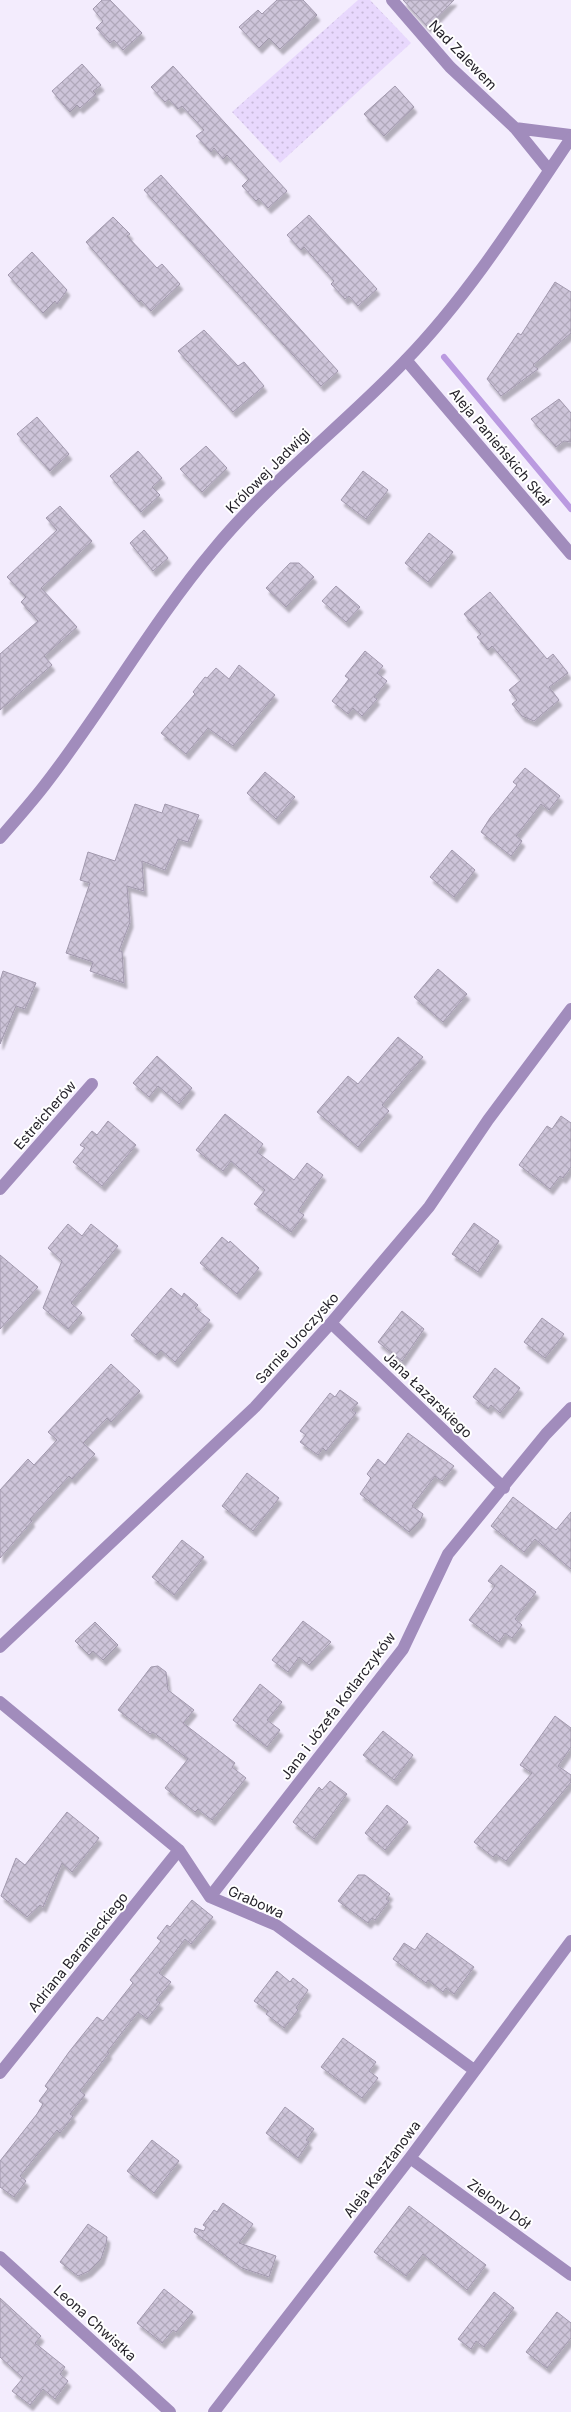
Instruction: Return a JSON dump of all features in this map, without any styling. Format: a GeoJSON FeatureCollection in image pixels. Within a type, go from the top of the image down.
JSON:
{"type":"FeatureCollection","features":[{"type":"Feature","properties":{"kind":"street","name":"Nad Zalewem"},"geometry":{"type":"LineString","coordinates":[[392,0],[450,67],[516,128],[549,170]]}},
{"type":"Feature","properties":{"kind":"street"},"geometry":{"type":"LineString","coordinates":[[516,128],[571,136]]}},
{"type":"Feature","properties":{"kind":"street","name":"Królowej Jadwigi"},"geometry":{"type":"LineString","coordinates":[[0,838],[49,780],[171,602],[214,548],[275,482],[406,360],[446,314],[549,170],[571,136]]}},
{"type":"Feature","properties":{"kind":"street","name":"Aleja Panieńskich Skał"},"geometry":{"type":"LineString","coordinates":[[406,360],[571,554]]}},
{"type":"Feature","properties":{"kind":"street","name":"Sarnie Uroczysko"},"geometry":{"type":"LineString","coordinates":[[0,1647],[255,1408],[331,1323],[429,1207],[488,1120],[571,1009]]}},
{"type":"Feature","properties":{"kind":"street","name":"Estreicherów"},"geometry":{"type":"LineString","coordinates":[[0,1188],[92,1084]]}},
{"type":"Feature","properties":{"kind":"street","name":"Jana Łazarskiego"},"geometry":{"type":"LineString","coordinates":[[331,1323],[504,1488]]}},
{"type":"Feature","properties":{"kind":"street","name":"Jana i Józefa Kotlarczyków"},"geometry":{"type":"LineString","coordinates":[[210,1898],[403,1649],[448,1554],[504,1488],[546,1434],[571,1408]]}},
{"type":"Feature","properties":{"kind":"street","name":"Grabowa"},"geometry":{"type":"LineString","coordinates":[[0,1702],[180,1850],[210,1898],[276,1925],[474,2070]]}},
{"type":"Feature","properties":{"kind":"street","name":"Adriana Baranieckiego"},"geometry":{"type":"LineString","coordinates":[[0,2073],[180,1850]]}},
{"type":"Feature","properties":{"kind":"street","name":"Aleja Kasztanowa"},"geometry":{"type":"LineString","coordinates":[[214,2412],[410,2158],[571,1941]]}},
{"type":"Feature","properties":{"kind":"street","name":"Zielony Dół"},"geometry":{"type":"LineString","coordinates":[[410,2158],[571,2275]]}},
{"type":"Feature","properties":{"kind":"street","name":"Leona Chwistka"},"geometry":{"type":"LineString","coordinates":[[0,2257],[170,2412]]}},
{"type":"Feature","properties":{"kind":"shaded area"},"geometry":{"type":"Polygon","coordinates":[[[358,0],[370,0],[411,43],[280,163],[232,112],[358,0]]]}},
{"type":"Feature","properties":{"kind":"building"},"geometry":{"type":"Polygon","coordinates":[[[102,0],[110,0],[142,33],[123,50],[114,40],[110,43],[96,28],[103,21],[93,9],[102,0]]]}},
{"type":"Feature","properties":{"kind":"building"},"geometry":{"type":"Polygon","coordinates":[[[277,0],[303,0],[317,15],[280,49],[269,38],[259,48],[239,27],[258,10],[262,14],[277,0]]]}},
{"type":"Feature","properties":{"kind":"building"},"geometry":{"type":"Polygon","coordinates":[[[403,0],[454,0],[428,27],[403,0]]]}},
{"type":"Feature","properties":{"kind":"building"},"geometry":{"type":"Polygon","coordinates":[[[82,64],[101,85],[93,91],[96,94],[80,108],[77,105],[70,112],[52,91],[82,64]]]}},
{"type":"Feature","properties":{"kind":"building"},"geometry":{"type":"Polygon","coordinates":[[[173,66],[287,191],[268,208],[259,198],[256,201],[242,186],[249,179],[227,155],[223,159],[214,148],[211,152],[196,136],[204,130],[182,106],[178,109],[169,99],[165,102],[151,87],[173,66]]]}},
{"type":"Feature","properties":{"kind":"building"},"geometry":{"type":"Polygon","coordinates":[[[395,86],[414,107],[384,136],[364,114],[395,86]]]}},
{"type":"Feature","properties":{"kind":"building"},"geometry":{"type":"Polygon","coordinates":[[[161,175],[338,371],[321,386],[144,190],[161,175]]]}},
{"type":"Feature","properties":{"kind":"building"},"geometry":{"type":"Polygon","coordinates":[[[309,215],[377,289],[358,306],[349,296],[345,299],[331,284],[334,281],[304,247],[301,250],[287,235],[309,215]]]}},
{"type":"Feature","properties":{"kind":"building"},"geometry":{"type":"Polygon","coordinates":[[[113,217],[130,234],[127,236],[157,268],[162,264],[180,284],[151,311],[141,300],[139,302],[86,242],[113,217]]]}},
{"type":"Feature","properties":{"kind":"building"},"geometry":{"type":"Polygon","coordinates":[[[32,252],[67,290],[57,304],[55,301],[43,313],[8,275],[32,252]]]}},
{"type":"Feature","properties":{"kind":"building"},"geometry":{"type":"Polygon","coordinates":[[[555,282],[571,292],[571,333],[533,365],[538,369],[501,396],[487,379],[518,333],[521,335],[555,282]]]}},
{"type":"Feature","properties":{"kind":"building"},"geometry":{"type":"Polygon","coordinates":[[[204,330],[238,366],[244,362],[264,386],[233,412],[178,351],[204,330]]]}},
{"type":"Feature","properties":{"kind":"building"},"geometry":{"type":"Polygon","coordinates":[[[559,399],[571,413],[571,442],[564,441],[556,447],[531,419],[559,399]]]}},
{"type":"Feature","properties":{"kind":"building"},"geometry":{"type":"Polygon","coordinates":[[[37,417],[69,454],[50,471],[17,434],[37,417]]]}},
{"type":"Feature","properties":{"kind":"building"},"geometry":{"type":"Polygon","coordinates":[[[206,446],[227,468],[202,492],[180,469],[206,446]]]}},
{"type":"Feature","properties":{"kind":"building"},"geometry":{"type":"Polygon","coordinates":[[[138,451],[162,478],[152,487],[160,495],[141,512],[110,476],[138,451]]]}},
{"type":"Feature","properties":{"kind":"building"},"geometry":{"type":"Polygon","coordinates":[[[363,471],[388,490],[366,519],[341,500],[363,471]]]}},
{"type":"Feature","properties":{"kind":"building"},"geometry":{"type":"Polygon","coordinates":[[[60,506],[92,541],[41,588],[77,627],[44,656],[52,665],[0,710],[0,654],[38,621],[21,602],[26,597],[7,577],[57,530],[46,518],[60,506]]]}},
{"type":"Feature","properties":{"kind":"building"},"geometry":{"type":"Polygon","coordinates":[[[144,530],[168,558],[153,571],[130,543],[144,530]]]}},
{"type":"Feature","properties":{"kind":"building"},"geometry":{"type":"Polygon","coordinates":[[[429,533],[453,552],[428,582],[405,563],[429,533]]]}},
{"type":"Feature","properties":{"kind":"building"},"geometry":{"type":"Polygon","coordinates":[[[290,563],[299,563],[314,577],[286,607],[266,588],[290,563]]]}},
{"type":"Feature","properties":{"kind":"building"},"geometry":{"type":"Polygon","coordinates":[[[336,586],[360,607],[346,622],[322,601],[336,586]]]}},
{"type":"Feature","properties":{"kind":"building"},"geometry":{"type":"Polygon","coordinates":[[[490,592],[547,659],[553,654],[568,673],[549,687],[559,700],[534,721],[522,716],[512,704],[517,700],[509,690],[521,680],[492,646],[488,650],[477,637],[481,634],[464,614],[490,592]]]}},
{"type":"Feature","properties":{"kind":"building"},"geometry":{"type":"Polygon","coordinates":[[[365,651],[383,666],[377,673],[387,681],[374,697],[377,699],[362,716],[353,708],[348,714],[332,701],[349,679],[345,676],[365,651]]]}},
{"type":"Feature","properties":{"kind":"building"},"geometry":{"type":"Polygon","coordinates":[[[239,665],[275,695],[233,746],[208,728],[186,754],[161,733],[195,694],[193,692],[205,677],[207,678],[216,668],[229,679],[239,665]]]}},
{"type":"Feature","properties":{"kind":"building"},"geometry":{"type":"Polygon","coordinates":[[[525,768],[560,796],[549,810],[541,804],[516,836],[522,841],[511,856],[481,832],[517,785],[513,782],[525,768]]]}},
{"type":"Feature","properties":{"kind":"building"},"geometry":{"type":"Polygon","coordinates":[[[265,772],[295,797],[276,819],[247,793],[265,772]]]}},
{"type":"Feature","properties":{"kind":"building"},"geometry":{"type":"Polygon","coordinates":[[[135,804],[162,813],[165,804],[199,815],[188,842],[178,839],[165,870],[142,861],[144,891],[127,886],[130,922],[119,951],[122,951],[124,983],[90,971],[93,962],[66,953],[90,883],[80,880],[88,852],[115,861],[135,804]]]}},
{"type":"Feature","properties":{"kind":"building"},"geometry":{"type":"Polygon","coordinates":[[[452,850],[475,870],[454,897],[430,877],[452,850]]]}},
{"type":"Feature","properties":{"kind":"building"},"geometry":{"type":"Polygon","coordinates":[[[438,969],[467,994],[443,1022],[414,997],[438,969]]]}},
{"type":"Feature","properties":{"kind":"building"},"geometry":{"type":"Polygon","coordinates":[[[3,971],[36,983],[25,1009],[16,1006],[0,1044],[0,981],[3,971]]]}},
{"type":"Feature","properties":{"kind":"building"},"geometry":{"type":"Polygon","coordinates":[[[398,1037],[423,1057],[382,1105],[389,1111],[358,1147],[317,1112],[348,1076],[358,1084],[398,1037]]]}},
{"type":"Feature","properties":{"kind":"building"},"geometry":{"type":"Polygon","coordinates":[[[157,1056],[192,1088],[179,1104],[158,1086],[149,1097],[133,1083],[157,1056]]]}},
{"type":"Feature","properties":{"kind":"building"},"geometry":{"type":"Polygon","coordinates":[[[225,1114],[263,1144],[257,1152],[294,1180],[307,1163],[323,1175],[298,1211],[304,1215],[291,1232],[254,1204],[265,1190],[231,1161],[223,1171],[196,1150],[225,1114]]]}},
{"type":"Feature","properties":{"kind":"building"},"geometry":{"type":"Polygon","coordinates":[[[561,1116],[571,1123],[571,1167],[563,1178],[560,1176],[550,1189],[519,1165],[547,1126],[552,1129],[561,1116]]]}},
{"type":"Feature","properties":{"kind":"building"},"geometry":{"type":"Polygon","coordinates":[[[108,1121],[136,1145],[102,1186],[73,1162],[85,1148],[80,1145],[92,1131],[97,1135],[108,1121]]]}},
{"type":"Feature","properties":{"kind":"building"},"geometry":{"type":"Polygon","coordinates":[[[474,1223],[499,1241],[478,1272],[452,1254],[474,1223]]]}},
{"type":"Feature","properties":{"kind":"building"},"geometry":{"type":"Polygon","coordinates":[[[68,1224],[82,1236],[91,1224],[118,1246],[71,1303],[82,1313],[68,1329],[43,1308],[62,1261],[48,1248],[68,1224]]]}},
{"type":"Feature","properties":{"kind":"building"},"geometry":{"type":"Polygon","coordinates":[[[222,1237],[229,1243],[230,1241],[259,1268],[237,1294],[200,1263],[222,1237]]]}},
{"type":"Feature","properties":{"kind":"building"},"geometry":{"type":"Polygon","coordinates":[[[0,1255],[38,1287],[0,1329],[0,1255]]]}},
{"type":"Feature","properties":{"kind":"building"},"geometry":{"type":"Polygon","coordinates":[[[171,1288],[182,1297],[184,1293],[198,1305],[195,1308],[210,1320],[175,1362],[161,1350],[156,1355],[131,1335],[171,1288]]]}},
{"type":"Feature","properties":{"kind":"building"},"geometry":{"type":"Polygon","coordinates":[[[402,1311],[424,1329],[402,1361],[378,1342],[402,1311]]]}},
{"type":"Feature","properties":{"kind":"building"},"geometry":{"type":"Polygon","coordinates":[[[542,1318],[564,1334],[545,1358],[524,1342],[542,1318]]]}},
{"type":"Feature","properties":{"kind":"building"},"geometry":{"type":"Polygon","coordinates":[[[111,1364],[140,1391],[111,1422],[107,1418],[83,1443],[95,1454],[72,1479],[69,1476],[30,1519],[32,1521],[0,1558],[0,1490],[28,1459],[34,1465],[57,1440],[48,1432],[111,1364]]]}},
{"type":"Feature","properties":{"kind":"building"},"geometry":{"type":"Polygon","coordinates":[[[495,1368],[520,1388],[500,1413],[491,1405],[488,1409],[473,1397],[495,1368]]]}},
{"type":"Feature","properties":{"kind":"building"},"geometry":{"type":"Polygon","coordinates":[[[340,1390],[358,1403],[352,1410],[356,1413],[326,1451],[323,1448],[318,1455],[300,1442],[306,1435],[300,1431],[330,1393],[335,1397],[340,1390]]]}},
{"type":"Feature","properties":{"kind":"building"},"geometry":{"type":"Polygon","coordinates":[[[408,1433],[454,1466],[442,1481],[435,1476],[412,1506],[423,1514],[420,1521],[409,1532],[360,1494],[371,1478],[367,1474],[378,1459],[385,1465],[408,1433]]]}},
{"type":"Feature","properties":{"kind":"building"},"geometry":{"type":"Polygon","coordinates":[[[247,1473],[279,1498],[253,1531],[222,1506],[247,1473]]]}},
{"type":"Feature","properties":{"kind":"building"},"geometry":{"type":"Polygon","coordinates":[[[513,1497],[556,1530],[571,1512],[571,1569],[535,1539],[524,1552],[491,1526],[513,1497]]]}},
{"type":"Feature","properties":{"kind":"building"},"geometry":{"type":"Polygon","coordinates":[[[182,1540],[204,1557],[174,1595],[152,1577],[182,1540]]]}},
{"type":"Feature","properties":{"kind":"building"},"geometry":{"type":"Polygon","coordinates":[[[501,1565],[536,1592],[515,1619],[522,1625],[512,1638],[505,1633],[499,1642],[469,1620],[495,1586],[488,1581],[501,1565]]]}},
{"type":"Feature","properties":{"kind":"building"},"geometry":{"type":"Polygon","coordinates":[[[303,1621],[331,1642],[309,1665],[299,1657],[288,1672],[272,1660],[303,1621]]]}},
{"type":"Feature","properties":{"kind":"building"},"geometry":{"type":"Polygon","coordinates":[[[95,1622],[118,1645],[103,1660],[93,1651],[89,1655],[75,1641],[95,1622]]]}},
{"type":"Feature","properties":{"kind":"building"},"geometry":{"type":"Polygon","coordinates":[[[158,1666],[166,1672],[168,1690],[194,1710],[183,1723],[235,1763],[232,1767],[246,1778],[212,1820],[198,1809],[195,1812],[165,1788],[188,1759],[153,1732],[150,1734],[118,1710],[151,1667],[158,1666]]]}},
{"type":"Feature","properties":{"kind":"building"},"geometry":{"type":"Polygon","coordinates":[[[260,1684],[282,1702],[267,1720],[280,1730],[267,1747],[233,1720],[260,1684]]]}},
{"type":"Feature","properties":{"kind":"building"},"geometry":{"type":"Polygon","coordinates":[[[555,1716],[571,1728],[571,1747],[558,1766],[571,1775],[571,1782],[506,1861],[496,1854],[493,1857],[474,1842],[532,1773],[520,1765],[555,1716]]]}},
{"type":"Feature","properties":{"kind":"building"},"geometry":{"type":"Polygon","coordinates":[[[383,1731],[413,1755],[394,1780],[363,1755],[383,1731]]]}},
{"type":"Feature","properties":{"kind":"building"},"geometry":{"type":"Polygon","coordinates":[[[330,1781],[347,1794],[314,1839],[293,1822],[319,1787],[322,1790],[330,1781]]]}},
{"type":"Feature","properties":{"kind":"building"},"geometry":{"type":"Polygon","coordinates":[[[387,1805],[408,1822],[385,1850],[365,1833],[387,1805]]]}},
{"type":"Feature","properties":{"kind":"building"},"geometry":{"type":"Polygon","coordinates":[[[67,1812],[99,1838],[72,1872],[62,1863],[43,1907],[40,1905],[27,1917],[1,1896],[16,1858],[25,1865],[67,1812]]]}},
{"type":"Feature","properties":{"kind":"building"},"geometry":{"type":"Polygon","coordinates":[[[358,1875],[365,1875],[390,1894],[386,1899],[389,1901],[375,1920],[372,1918],[368,1923],[338,1901],[358,1875]]]}},
{"type":"Feature","properties":{"kind":"building"},"geometry":{"type":"Polygon","coordinates":[[[192,1900],[213,1917],[191,1944],[185,1939],[159,1973],[171,1982],[156,2000],[160,2003],[147,2019],[138,2012],[107,2052],[109,2053],[80,2091],[85,2095],[70,2114],[73,2116],[60,2133],[57,2130],[20,2176],[26,2181],[14,2197],[0,2187],[0,2161],[37,2114],[43,2104],[39,2101],[48,2089],[45,2086],[69,2052],[97,2017],[103,2021],[133,1983],[130,1980],[161,1941],[157,1938],[167,1925],[170,1927],[192,1900]]]}},
{"type":"Feature","properties":{"kind":"building"},"geometry":{"type":"Polygon","coordinates":[[[427,1933],[474,1967],[454,1994],[446,1988],[443,1992],[428,1980],[426,1983],[393,1959],[404,1943],[415,1950],[427,1933]]]}},
{"type":"Feature","properties":{"kind":"building"},"geometry":{"type":"Polygon","coordinates":[[[277,1971],[290,1982],[293,1978],[308,1990],[296,2008],[298,2010],[284,2028],[266,2014],[268,2011],[254,2001],[277,1971]]]}},
{"type":"Feature","properties":{"kind":"building"},"geometry":{"type":"Polygon","coordinates":[[[343,2038],[376,2062],[369,2071],[378,2078],[362,2098],[321,2067],[343,2038]]]}},
{"type":"Feature","properties":{"kind":"building"},"geometry":{"type":"Polygon","coordinates":[[[285,2107],[314,2129],[306,2140],[309,2142],[298,2158],[266,2133],[285,2107]]]}},
{"type":"Feature","properties":{"kind":"building"},"geometry":{"type":"Polygon","coordinates":[[[152,2140],[179,2161],[154,2193],[127,2171],[152,2140]]]}},
{"type":"Feature","properties":{"kind":"building"},"geometry":{"type":"Polygon","coordinates":[[[223,2203],[253,2224],[239,2243],[276,2256],[269,2277],[242,2268],[194,2232],[195,2228],[204,2231],[206,2227],[203,2225],[214,2210],[217,2212],[223,2203]]]}},
{"type":"Feature","properties":{"kind":"building"},"geometry":{"type":"Polygon","coordinates":[[[409,2206],[486,2265],[467,2290],[423,2254],[406,2276],[374,2252],[409,2206]]]}},
{"type":"Feature","properties":{"kind":"building"},"geometry":{"type":"Polygon","coordinates":[[[88,2224],[107,2237],[106,2244],[101,2259],[89,2271],[78,2276],[60,2262],[88,2224]]]}},
{"type":"Feature","properties":{"kind":"building"},"geometry":{"type":"Polygon","coordinates":[[[164,2289],[193,2312],[176,2332],[173,2330],[162,2343],[137,2323],[164,2289]]]}},
{"type":"Feature","properties":{"kind":"building"},"geometry":{"type":"Polygon","coordinates":[[[494,2292],[514,2308],[484,2347],[476,2341],[471,2349],[458,2339],[494,2292]]]}},
{"type":"Feature","properties":{"kind":"building"},"geometry":{"type":"Polygon","coordinates":[[[0,2298],[41,2336],[35,2343],[65,2367],[60,2374],[68,2381],[55,2399],[43,2389],[30,2405],[12,2391],[23,2378],[0,2357],[0,2298]]]}},
{"type":"Feature","properties":{"kind":"building"},"geometry":{"type":"Polygon","coordinates":[[[557,2312],[571,2323],[571,2338],[547,2368],[526,2352],[557,2312]]]}},
{"type":"Feature","properties":{"kind":"waterway"},"geometry":{"type":"LineString","coordinates":[[444,357],[571,509]]}}]}
